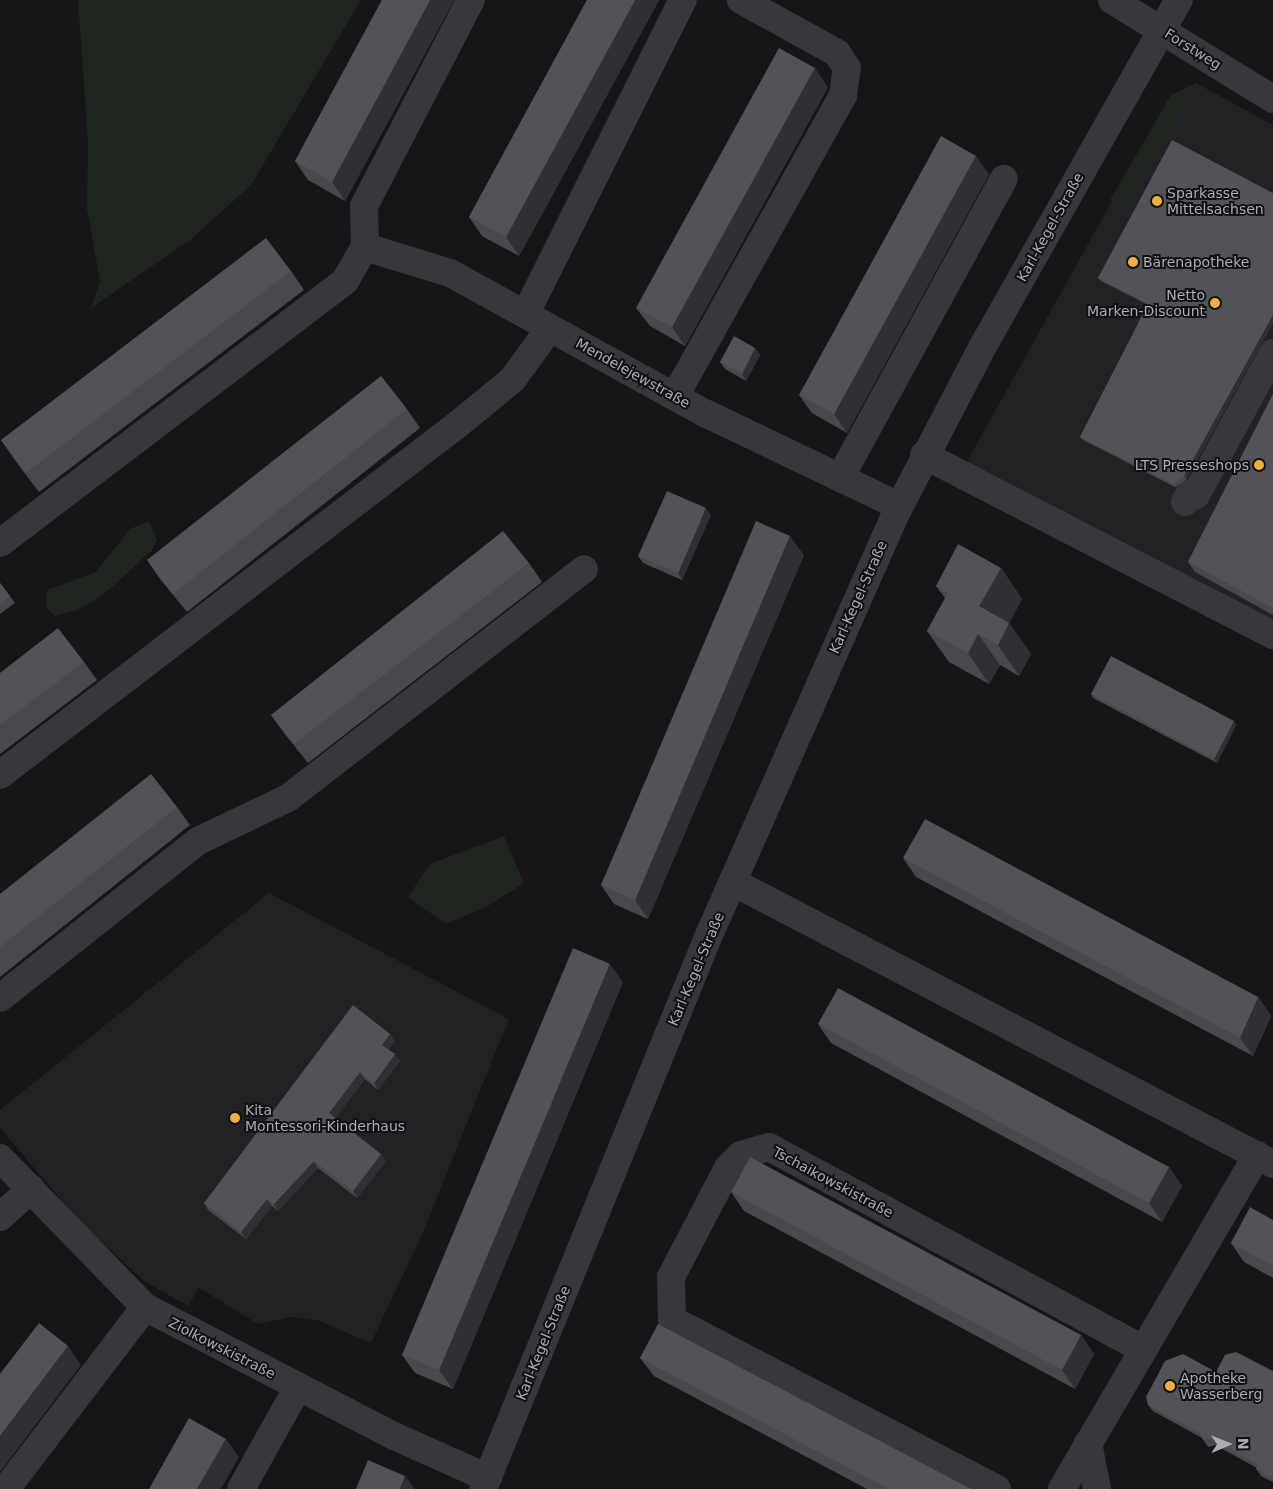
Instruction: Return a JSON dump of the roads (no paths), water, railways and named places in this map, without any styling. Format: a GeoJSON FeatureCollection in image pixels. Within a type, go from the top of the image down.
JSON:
{"type":"FeatureCollection","features":[{"type":"Feature","properties":{"kind":"street"},"geometry":{"type":"LineString","coordinates":[[0,543],[345,281],[365,247],[364,206],[471,0]]}},
{"type":"Feature","properties":{"kind":"street"},"geometry":{"type":"LineString","coordinates":[[526,313],[683,0]]}},
{"type":"Feature","properties":{"kind":"street"},"geometry":{"type":"LineString","coordinates":[[675,396],[844,95],[847,68],[837,52],[741,0]]}},
{"type":"Feature","properties":{"kind":"street","name":"Forstweg"},"geometry":{"type":"LineString","coordinates":[[1112,0],[1273,99]]}},
{"type":"Feature","properties":{"kind":"street","name":"Karl-Kegel-Straße"},"geometry":{"type":"LineString","coordinates":[[486,1484],[733,882],[899,506],[924,454],[1179,0]]}},
{"type":"Feature","properties":{"kind":"street"},"geometry":{"type":"LineString","coordinates":[[840,478],[1004,180]]}},
{"type":"Feature","properties":{"kind":"street","name":"Mendelejewstraße"},"geometry":{"type":"LineString","coordinates":[[365,247],[450,273],[675,396],[899,506]]}},
{"type":"Feature","properties":{"kind":"street"},"geometry":{"type":"LineString","coordinates":[[0,775],[457,425],[512,380],[550,328]]}},
{"type":"Feature","properties":{"kind":"street"},"geometry":{"type":"LineString","coordinates":[[1186,502],[1189,494],[1196,495],[1273,353]]}},
{"type":"Feature","properties":{"kind":"street"},"geometry":{"type":"LineString","coordinates":[[924,454],[1273,635]]}},
{"type":"Feature","properties":{"kind":"street"},"geometry":{"type":"LineString","coordinates":[[0,998],[198,841],[288,798],[584,569]]}},
{"type":"Feature","properties":{"kind":"street"},"geometry":{"type":"LineString","coordinates":[[733,882],[1265,1159],[1144,1350],[1062,1489]]}},
{"type":"Feature","properties":{"kind":"street","name":"Tschaikowskistraße"},"geometry":{"type":"LineString","coordinates":[[997,1489],[672,1320],[672,1277],[728,1168],[741,1155],[769,1147],[1144,1350]]}},
{"type":"Feature","properties":{"kind":"street","name":"Ziolkowskistraße"},"geometry":{"type":"LineString","coordinates":[[0,1158],[144,1307],[486,1484]]}},
{"type":"Feature","properties":{"kind":"street"},"geometry":{"type":"LineString","coordinates":[[0,1217],[30,1189]]}},
{"type":"Feature","properties":{"kind":"street"},"geometry":{"type":"LineString","coordinates":[[6,1489],[144,1307]]}},
{"type":"Feature","properties":{"kind":"street"},"geometry":{"type":"LineString","coordinates":[[240,1489],[298,1387]]}},
{"type":"Feature","properties":{"kind":"street"},"geometry":{"type":"LineString","coordinates":[[1088,1443],[1097,1489]]}},
{"type":"Feature","properties":{"kind":"place","name":"Sparkasse Mittelsachsen"},"geometry":{"type":"Point","coordinates":[1157,201]}},
{"type":"Feature","properties":{"kind":"place","name":"Bärenapotheke"},"geometry":{"type":"Point","coordinates":[1133,262]}},
{"type":"Feature","properties":{"kind":"place","name":"Netto Marken-Discount"},"geometry":{"type":"Point","coordinates":[1215,303]}},
{"type":"Feature","properties":{"kind":"place","name":"LTS Presseshops"},"geometry":{"type":"Point","coordinates":[1259,465]}},
{"type":"Feature","properties":{"kind":"place","name":"Kita Montessori-Kinderhaus"},"geometry":{"type":"Point","coordinates":[235,1118]}},
{"type":"Feature","properties":{"kind":"place","name":"Apotheke Wasserberg"},"geometry":{"type":"Point","coordinates":[1170,1386]}}]}
